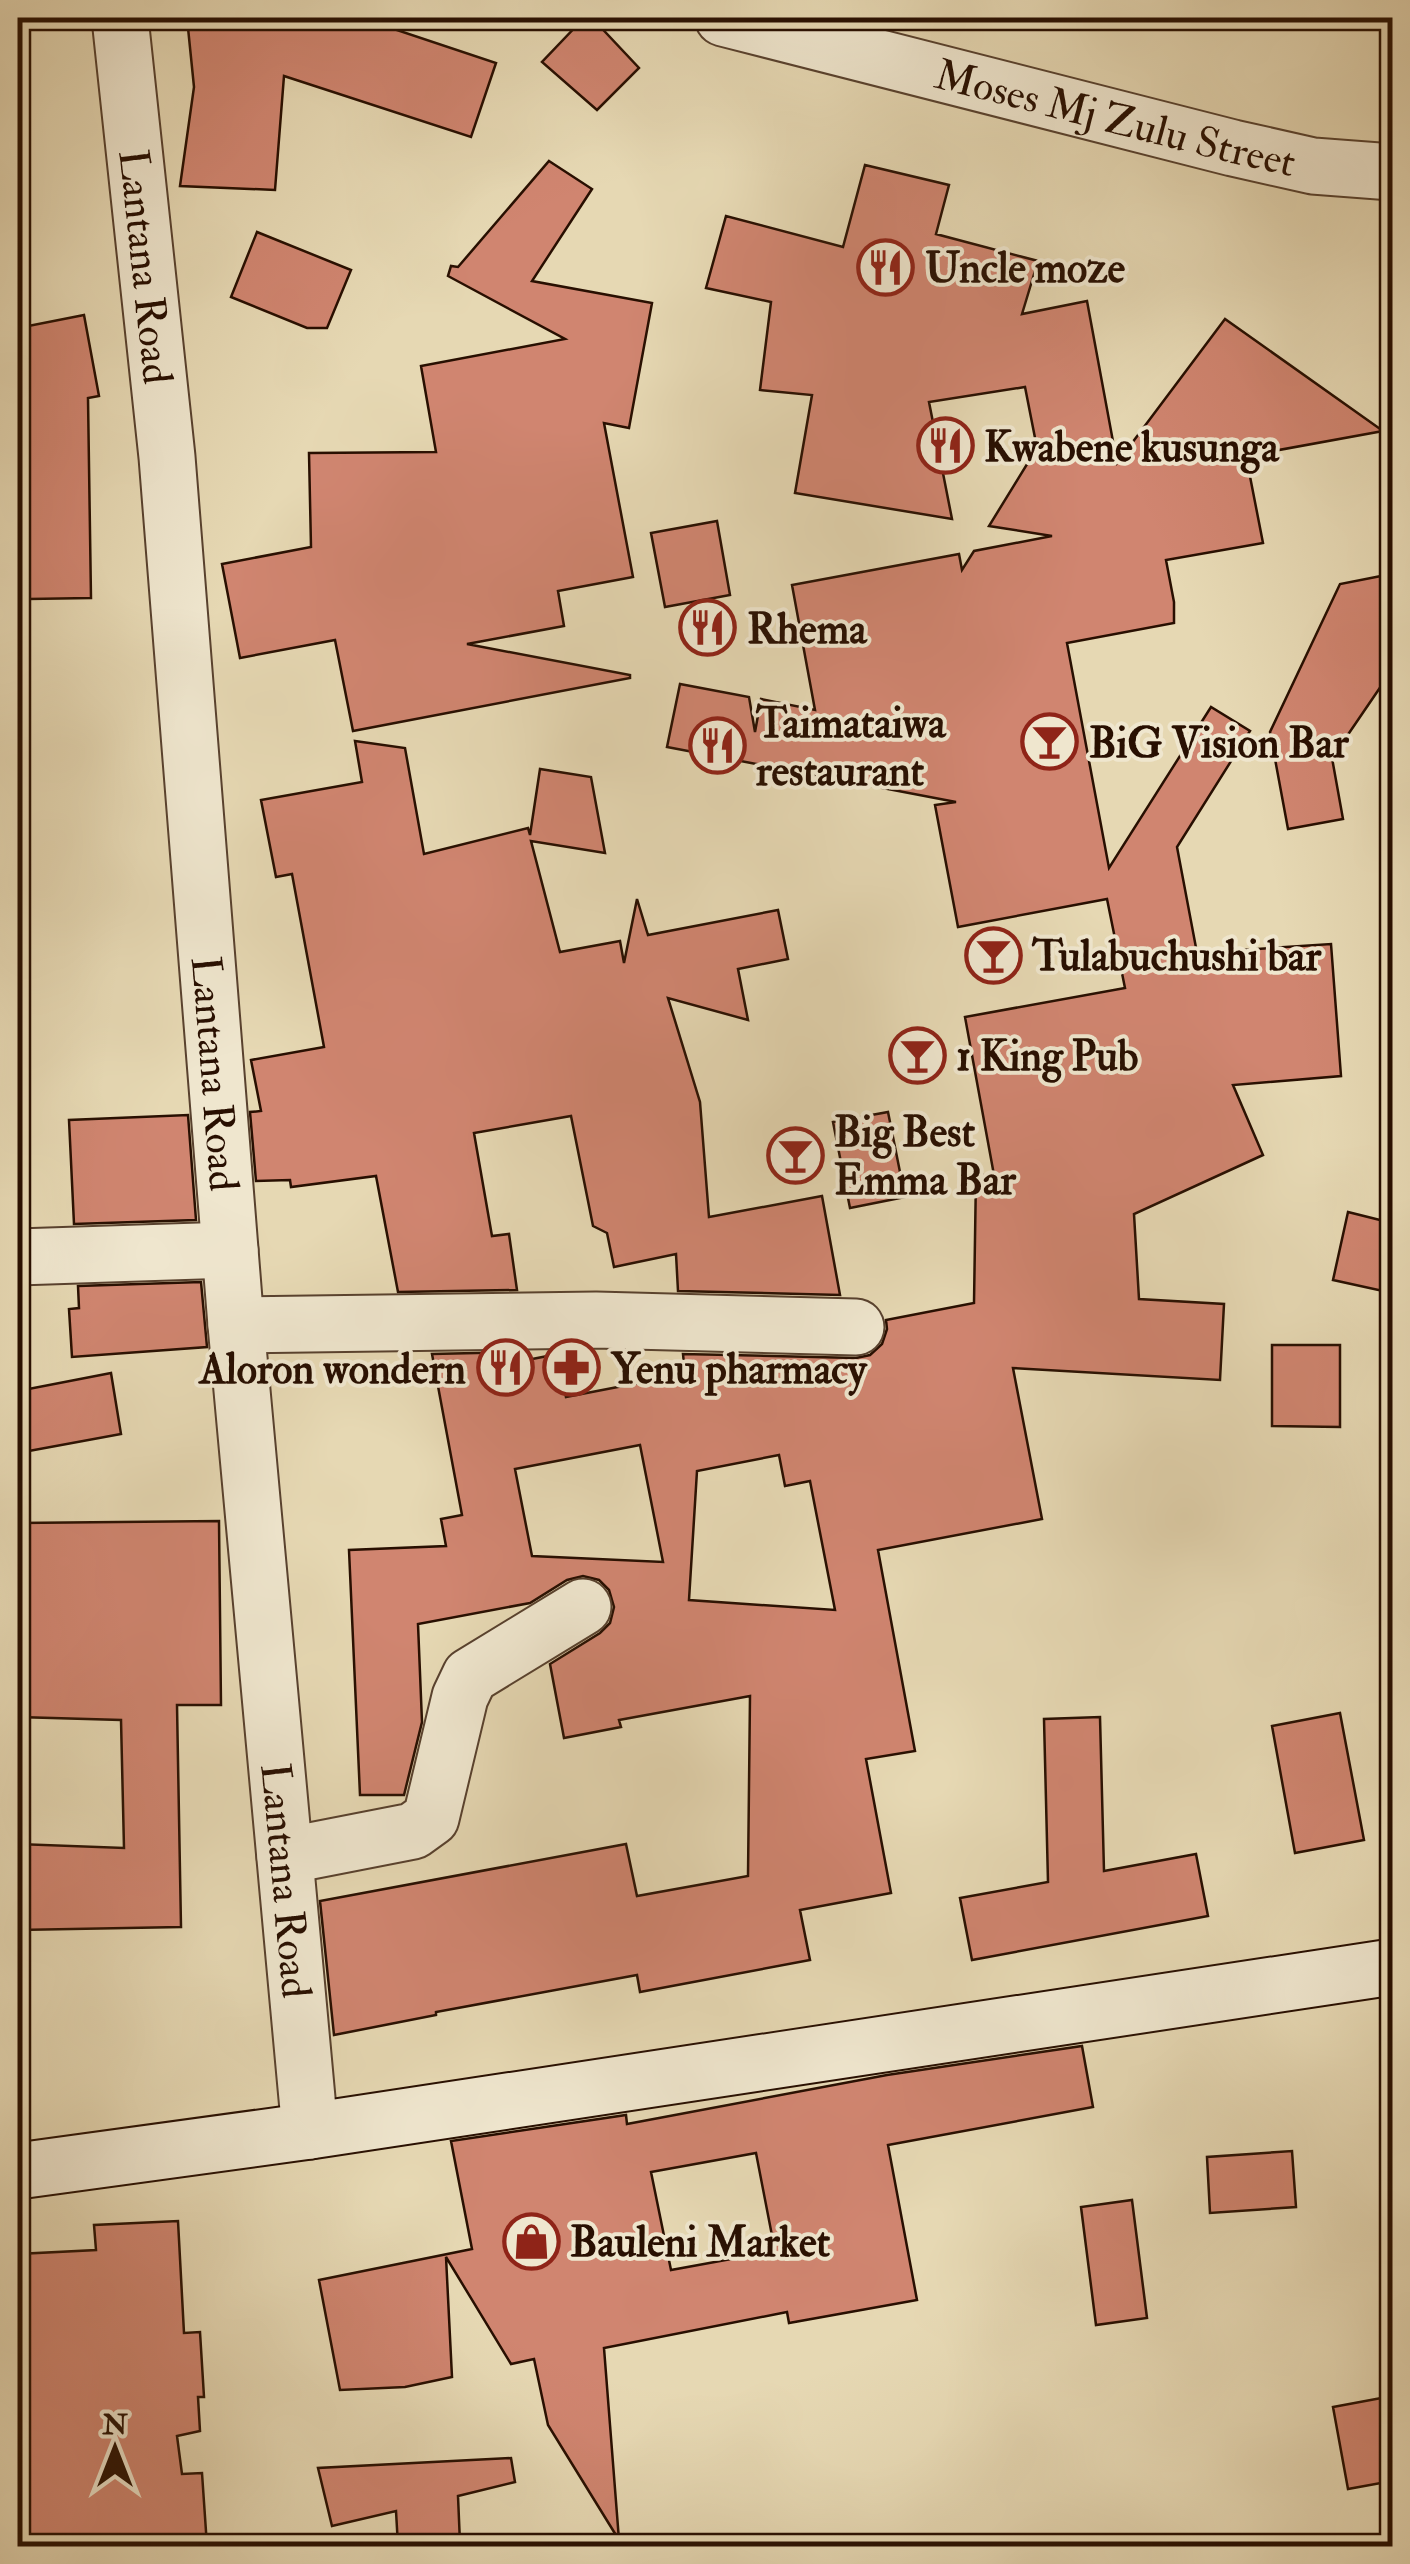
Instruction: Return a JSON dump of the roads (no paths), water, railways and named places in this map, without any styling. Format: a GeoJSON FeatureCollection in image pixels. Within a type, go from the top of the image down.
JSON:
{"type":"FeatureCollection","features":[{"type":"Feature","properties":{"kind":"street","name":"Lantana Road"},"geometry":{"type":"LineString","coordinates":[[120,18],[167,457],[236,1325],[310,2131]]}},
{"type":"Feature","properties":{"kind":"street","name":"Moses Mj Zulu Street"},"geometry":{"type":"LineString","coordinates":[[723,18],[869,34],[1233,148],[1313,166],[1392,172]]}},
{"type":"Feature","properties":{"kind":"street"},"geometry":{"type":"LineString","coordinates":[[18,1256],[230,1250]]}},
{"type":"Feature","properties":{"kind":"street"},"geometry":{"type":"LineString","coordinates":[[236,1325],[596,1320],[856,1327]]}},
{"type":"Feature","properties":{"kind":"street"},"geometry":{"type":"LineString","coordinates":[[285,1856],[413,1831],[431,1818],[460,1697],[470,1676],[583,1607]]}},
{"type":"Feature","properties":{"kind":"street"},"geometry":{"type":"LineString","coordinates":[[18,2171],[310,2131],[1392,1968]]}},
{"type":"Feature","properties":{"kind":"place","name":"Uncle moze"},"geometry":{"type":"Point","coordinates":[886,267]}},
{"type":"Feature","properties":{"kind":"place","name":"Kwabene kusunga"},"geometry":{"type":"Point","coordinates":[945,446]}},
{"type":"Feature","properties":{"kind":"place","name":"Rhema"},"geometry":{"type":"Point","coordinates":[708,628]}},
{"type":"Feature","properties":{"kind":"place","name":"BiG Vision Bar"},"geometry":{"type":"Point","coordinates":[1050,742]}},
{"type":"Feature","properties":{"kind":"place","name":"Taimataiwa restaurant"},"geometry":{"type":"Point","coordinates":[717,746]}},
{"type":"Feature","properties":{"kind":"place","name":"Tulabuchushi bar"},"geometry":{"type":"Point","coordinates":[993,955]}},
{"type":"Feature","properties":{"kind":"place","name":"1 King Pub"},"geometry":{"type":"Point","coordinates":[917,1055]}},
{"type":"Feature","properties":{"kind":"place","name":"Big Best Emma Bar"},"geometry":{"type":"Point","coordinates":[795,1155]}},
{"type":"Feature","properties":{"kind":"place","name":"Aloron wondern"},"geometry":{"type":"Point","coordinates":[505,1368]}},
{"type":"Feature","properties":{"kind":"place","name":"Yenu pharmacy"},"geometry":{"type":"Point","coordinates":[572,1368]}},
{"type":"Feature","properties":{"kind":"place","name":"Bauleni Market"},"geometry":{"type":"Point","coordinates":[531,2241]}}]}
